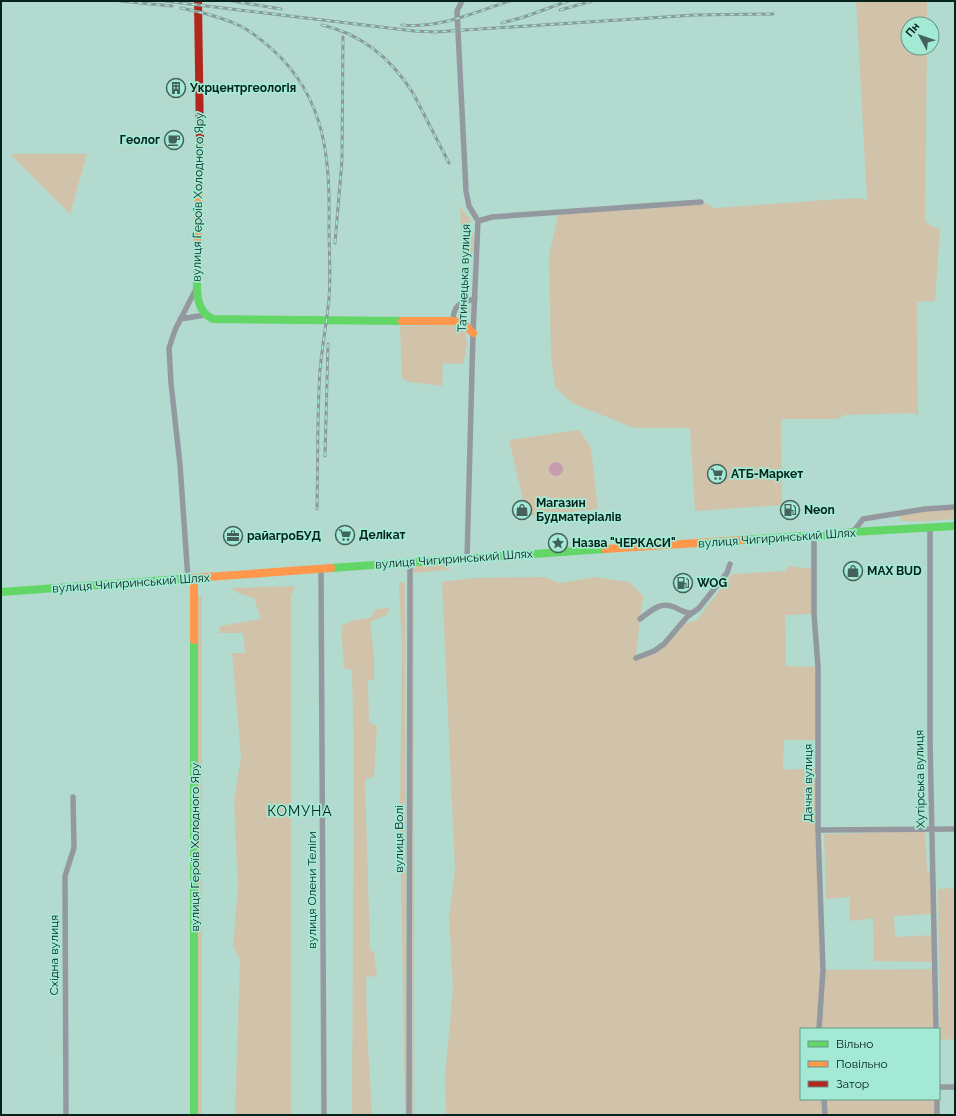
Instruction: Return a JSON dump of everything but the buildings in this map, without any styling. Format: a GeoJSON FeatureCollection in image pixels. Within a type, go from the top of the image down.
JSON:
{"type":"FeatureCollection","features":[{"type":"Feature","properties":{"kind":"main road","name":"вулиця Героїв Холодного Яру"},"geometry":{"type":"LineString","coordinates":[[197,287],[200,128],[198,1]]}},
{"type":"Feature","properties":{"kind":"main road"},"geometry":{"type":"LineString","coordinates":[[197,287],[198,302],[205,315],[213,319],[453,321],[463,323],[473,333]]}},
{"type":"Feature","properties":{"kind":"main road","name":"вулиця Чигиринський Шлях"},"geometry":{"type":"LineString","coordinates":[[1,592],[410,562],[802,536],[814,537],[853,532],[955,526]]}},
{"type":"Feature","properties":{"kind":"main road","name":"вулиця Героїв Холодного Яру"},"geometry":{"type":"LineString","coordinates":[[191,579],[194,1115]]}},
{"type":"Feature","properties":{"kind":"street","name":"Татинецька вулиця"},"geometry":{"type":"LineString","coordinates":[[462,1],[457,11],[466,191],[469,206],[478,221],[473,333],[467,559]]}},
{"type":"Feature","properties":{"kind":"street"},"geometry":{"type":"LineString","coordinates":[[478,221],[492,217],[701,202]]}},
{"type":"Feature","properties":{"kind":"street","name":"вулиця Героїв Холодного Яру"},"geometry":{"type":"LineString","coordinates":[[191,579],[169,351],[171,338],[197,287]]}},
{"type":"Feature","properties":{"kind":"street"},"geometry":{"type":"LineString","coordinates":[[453,321],[453,315],[459,304],[475,299]]}},
{"type":"Feature","properties":{"kind":"street"},"geometry":{"type":"LineString","coordinates":[[180,319],[205,315]]}},
{"type":"Feature","properties":{"kind":"street"},"geometry":{"type":"LineString","coordinates":[[853,532],[863,519],[925,509],[955,507]]}},
{"type":"Feature","properties":{"kind":"street","name":"Хутірська вулиця"},"geometry":{"type":"LineString","coordinates":[[930,528],[930,740],[936,1028]]}},
{"type":"Feature","properties":{"kind":"street","name":"Дачна вулиця"},"geometry":{"type":"LineString","coordinates":[[814,537],[814,614],[818,667],[818,830],[823,970],[819,1028]]}},
{"type":"Feature","properties":{"kind":"street","name":"вулиця Волі"},"geometry":{"type":"LineString","coordinates":[[409,1115],[410,562]]}},
{"type":"Feature","properties":{"kind":"street"},"geometry":{"type":"LineString","coordinates":[[636,658],[654,651],[664,644],[687,617],[699,608],[727,572],[730,564]]}},
{"type":"Feature","properties":{"kind":"street","name":"вулиця Олени Теліги"},"geometry":{"type":"LineString","coordinates":[[320,569],[324,1115]]}},
{"type":"Feature","properties":{"kind":"street"},"geometry":{"type":"LineString","coordinates":[[640,619],[653,609],[663,605],[669,605],[683,612],[692,613]]}},
{"type":"Feature","properties":{"kind":"street","name":"Східна вулиця"},"geometry":{"type":"LineString","coordinates":[[66,1115],[65,876],[74,848],[73,797]]}},
{"type":"Feature","properties":{"kind":"street"},"geometry":{"type":"LineString","coordinates":[[818,830],[955,829]]}},
{"type":"Feature","properties":{"kind":"street"},"geometry":{"type":"LineString","coordinates":[[940,1087],[955,1087]]}},
{"type":"Feature","properties":{"kind":"street"},"geometry":{"type":"LineString","coordinates":[[824,1100],[825,1115]]}},
{"type":"Feature","properties":{"kind":"street"},"geometry":{"type":"LineString","coordinates":[[937,1100],[937,1115]]}},
{"type":"Feature","properties":{"kind":"shaded area"},"geometry":{"type":"Polygon","coordinates":[[[856,1],[927,1],[927,16],[900,16],[900,56],[927,56],[925,221],[931,226],[940,229],[935,301],[917,302],[918,417],[914,413],[845,415],[838,419],[781,419],[782,505],[695,511],[690,428],[634,428],[572,403],[555,387],[551,354],[549,255],[559,212],[701,202],[714,208],[859,198],[867,200],[856,1]]]}},
{"type":"Feature","properties":{"kind":"shaded area"},"geometry":{"type":"Polygon","coordinates":[[[10,154],[87,154],[70,214],[10,154]]]}},
{"type":"Feature","properties":{"kind":"shaded area"},"geometry":{"type":"Polygon","coordinates":[[[460,207],[470,219],[475,243],[473,252],[463,261],[460,207]]]}},
{"type":"Feature","properties":{"kind":"shaded area"},"geometry":{"type":"Polygon","coordinates":[[[464,305],[468,305],[470,309],[468,313],[464,313],[462,311],[462,307],[464,305]]]}},
{"type":"Feature","properties":{"kind":"shaded area"},"geometry":{"type":"Polygon","coordinates":[[[450,325],[465,332],[467,345],[463,364],[443,363],[442,386],[409,382],[402,378],[400,326],[450,325]]]}},
{"type":"Feature","properties":{"kind":"shaded area"},"geometry":{"type":"Polygon","coordinates":[[[579,430],[591,448],[598,509],[527,516],[509,440],[579,430]]]}},
{"type":"Feature","properties":{"kind":"shaded area"},"geometry":{"type":"Polygon","coordinates":[[[556,462],[561,464],[563,469],[561,474],[556,476],[551,474],[549,469],[551,464],[556,462]]]}},
{"type":"Feature","properties":{"kind":"shaded area"},"geometry":{"type":"Polygon","coordinates":[[[955,508],[955,519],[901,521],[899,514],[955,508]]]}},
{"type":"Feature","properties":{"kind":"shaded area"},"geometry":{"type":"Polygon","coordinates":[[[449,562],[449,570],[413,573],[413,564],[449,562]]]}},
{"type":"Feature","properties":{"kind":"shaded area"},"geometry":{"type":"Polygon","coordinates":[[[789,566],[813,569],[814,614],[785,615],[786,666],[818,667],[819,740],[784,740],[783,770],[819,768],[823,970],[936,969],[936,1028],[800,1028],[800,1100],[937,1100],[937,1115],[446,1115],[445,1076],[453,989],[449,917],[455,871],[442,582],[473,578],[544,577],[560,583],[595,577],[629,582],[643,596],[635,661],[658,652],[679,632],[685,623],[696,621],[732,574],[785,571],[789,566]]]}},
{"type":"Feature","properties":{"kind":"shaded area"},"geometry":{"type":"Polygon","coordinates":[[[399,582],[405,583],[407,1115],[405,1115],[400,802],[402,650],[399,582]]]}},
{"type":"Feature","properties":{"kind":"shaded area"},"geometry":{"type":"Polygon","coordinates":[[[411,583],[414,583],[414,1115],[411,1115],[411,583]]]}},
{"type":"Feature","properties":{"kind":"shaded area"},"geometry":{"type":"Polygon","coordinates":[[[295,586],[291,597],[291,1115],[235,1115],[240,960],[233,945],[238,888],[234,800],[241,756],[232,653],[245,653],[243,633],[219,633],[220,626],[261,619],[254,598],[238,593],[230,588],[295,586]]]}},
{"type":"Feature","properties":{"kind":"shaded area"},"geometry":{"type":"Polygon","coordinates":[[[202,595],[202,1115],[197,1115],[198,597],[202,595]]]}},
{"type":"Feature","properties":{"kind":"shaded area"},"geometry":{"type":"Polygon","coordinates":[[[389,608],[388,614],[370,622],[374,657],[374,680],[368,680],[369,722],[377,726],[374,777],[365,779],[370,950],[374,952],[377,976],[366,977],[367,1029],[372,1115],[352,1115],[354,760],[352,670],[344,668],[341,626],[354,620],[371,618],[376,609],[389,608]]]}},
{"type":"Feature","properties":{"kind":"shaded area"},"geometry":{"type":"Polygon","coordinates":[[[925,831],[927,871],[932,872],[932,914],[894,916],[895,937],[933,935],[932,962],[874,961],[873,918],[850,921],[850,897],[826,899],[824,834],[925,831]]]}},
{"type":"Feature","properties":{"kind":"shaded area"},"geometry":{"type":"Polygon","coordinates":[[[955,888],[955,1040],[940,1039],[938,889],[955,888]]]}},
{"type":"Feature","properties":{"kind":"railway"},"geometry":{"type":"LineString","coordinates":[[120,1],[172,6]]}},
{"type":"Feature","properties":{"kind":"railway"},"geometry":{"type":"LineString","coordinates":[[165,1],[414,31],[435,32],[695,15],[773,14]]}},
{"type":"Feature","properties":{"kind":"railway"},"geometry":{"type":"LineString","coordinates":[[232,1],[281,9]]}},
{"type":"Feature","properties":{"kind":"railway"},"geometry":{"type":"LineString","coordinates":[[402,25],[416,26],[457,19],[510,1]]}},
{"type":"Feature","properties":{"kind":"railway"},"geometry":{"type":"LineString","coordinates":[[502,23],[524,17],[568,1]]}},
{"type":"Feature","properties":{"kind":"railway"},"geometry":{"type":"LineString","coordinates":[[560,10],[592,1]]}},
{"type":"Feature","properties":{"kind":"railway"},"geometry":{"type":"LineString","coordinates":[[181,8],[216,16],[241,26],[269,46],[291,69],[305,89],[315,110],[322,132],[328,179],[330,281],[320,370],[317,509]]}},
{"type":"Feature","properties":{"kind":"railway"},"geometry":{"type":"LineString","coordinates":[[322,25],[337,29],[350,35],[363,42],[386,59],[413,93],[449,163]]}},
{"type":"Feature","properties":{"kind":"railway"},"geometry":{"type":"LineString","coordinates":[[335,243],[342,160],[343,37]]}},
{"type":"Feature","properties":{"kind":"railway"},"geometry":{"type":"LineString","coordinates":[[325,456],[328,344]]}},
{"type":"Feature","properties":{"kind":"traffic: fast"},"geometry":{"type":"LineString","coordinates":[[197,270],[198,298],[202,310],[213,319],[402,321]]}},
{"type":"Feature","properties":{"kind":"traffic: fast"},"geometry":{"type":"LineString","coordinates":[[742,540],[802,536],[814,537],[853,532],[955,526]]}},
{"type":"Feature","properties":{"kind":"traffic: fast"},"geometry":{"type":"LineString","coordinates":[[331,568],[605,549]]}},
{"type":"Feature","properties":{"kind":"traffic: fast"},"geometry":{"type":"LineString","coordinates":[[1,592],[194,578]]}},
{"type":"Feature","properties":{"kind":"traffic: fast"},"geometry":{"type":"LineString","coordinates":[[194,640],[194,1115]]}},
{"type":"Feature","properties":{"kind":"traffic: slow"},"geometry":{"type":"LineString","coordinates":[[197,270],[200,141]]}},
{"type":"Feature","properties":{"kind":"traffic: slow"},"geometry":{"type":"LineString","coordinates":[[402,321],[453,321],[463,323],[473,333]]}},
{"type":"Feature","properties":{"kind":"traffic: slow"},"geometry":{"type":"LineString","coordinates":[[605,549],[742,540]]}},
{"type":"Feature","properties":{"kind":"traffic: slow"},"geometry":{"type":"LineString","coordinates":[[194,640],[194,578],[331,568]]}},
{"type":"Feature","properties":{"kind":"traffic: jam"},"geometry":{"type":"LineString","coordinates":[[198,1],[200,141]]}},
{"type":"Feature","properties":{"kind":"place","name":"Укрцентргеологія"},"geometry":{"type":"Point","coordinates":[176,88]}},
{"type":"Feature","properties":{"kind":"place","name":"Геолог"},"geometry":{"type":"Point","coordinates":[174,140]}},
{"type":"Feature","properties":{"kind":"place","name":"АТБ-Маркет"},"geometry":{"type":"Point","coordinates":[717,474]}},
{"type":"Feature","properties":{"kind":"place","name":"Магазин Будматеріалів"},"geometry":{"type":"Point","coordinates":[522,510]}},
{"type":"Feature","properties":{"kind":"place","name":"Neon"},"geometry":{"type":"Point","coordinates":[790,510]}},
{"type":"Feature","properties":{"kind":"place","name":"Делікат"},"geometry":{"type":"Point","coordinates":[345,535]}},
{"type":"Feature","properties":{"kind":"place","name":"райагроБУД"},"geometry":{"type":"Point","coordinates":[233,536]}},
{"type":"Feature","properties":{"kind":"place","name":"Назва \"ЧЕРКАСИ\""},"geometry":{"type":"Point","coordinates":[558,543]}},
{"type":"Feature","properties":{"kind":"place","name":"MAX BUD"},"geometry":{"type":"Point","coordinates":[853,571]}},
{"type":"Feature","properties":{"kind":"place","name":"WOG"},"geometry":{"type":"Point","coordinates":[683,583]}},
{"type":"Feature","properties":{"kind":"district","name":"КОМУНА"},"geometry":{"type":"Point","coordinates":[300,811]}}]}
